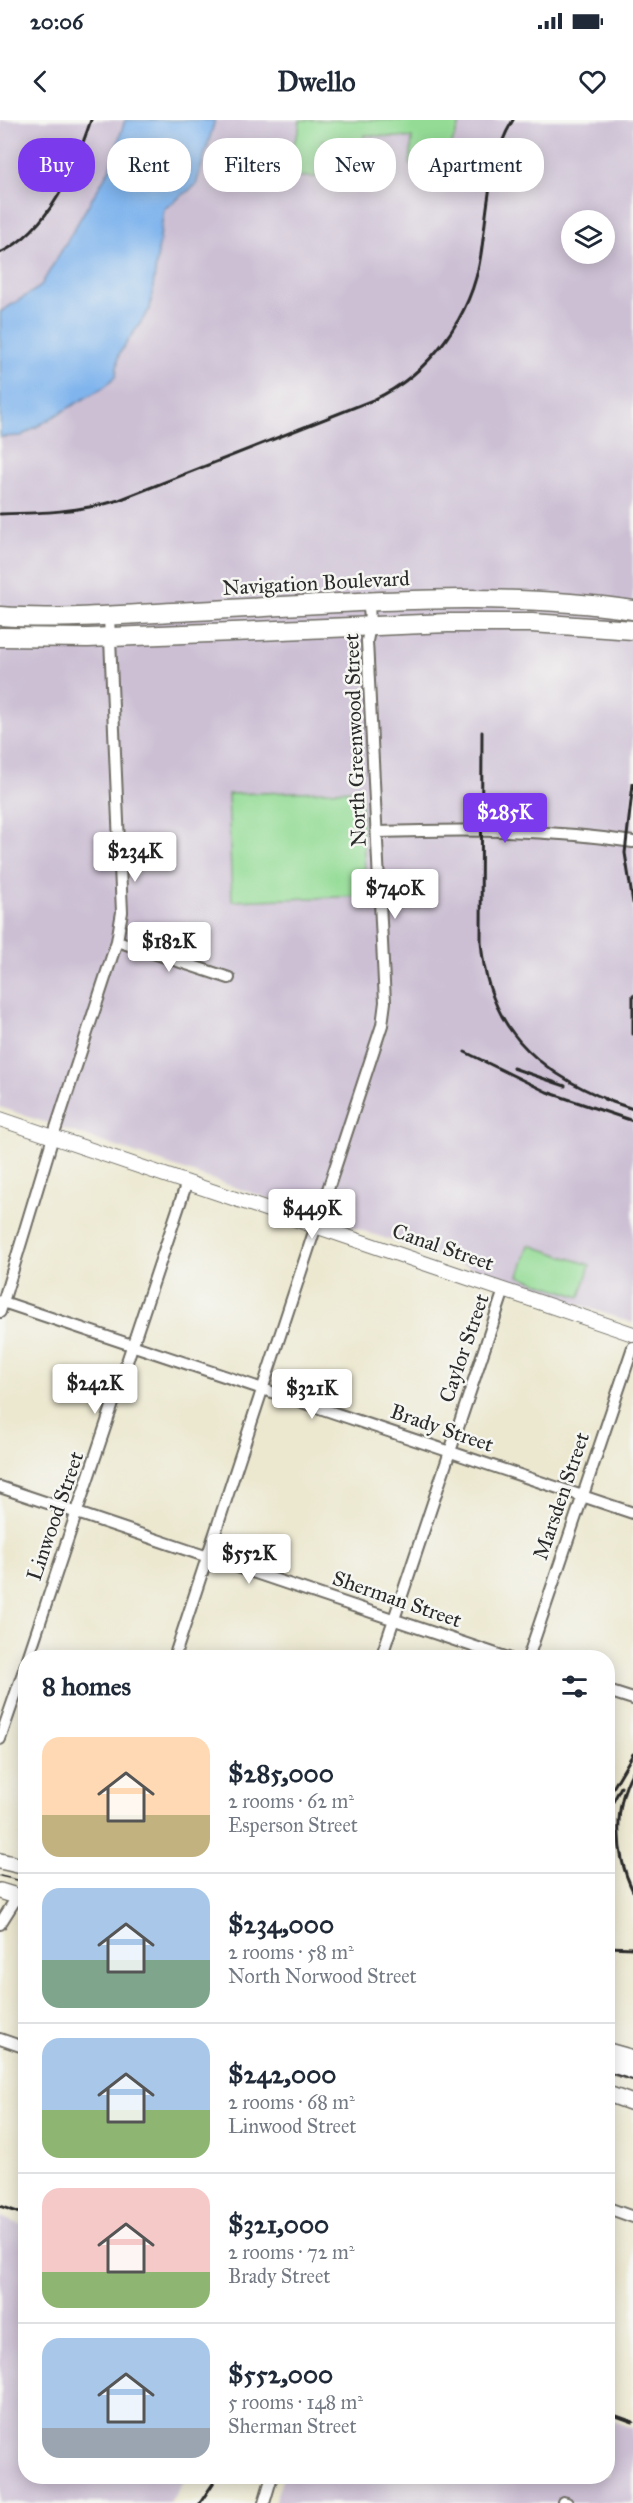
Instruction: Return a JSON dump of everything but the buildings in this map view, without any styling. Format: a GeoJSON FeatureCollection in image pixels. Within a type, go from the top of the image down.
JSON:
{"type":"FeatureCollection","features":[{"type":"Feature","properties":{"kind":"main road","name":"Navigation Boulevard"},"geometry":{"type":"LineString","coordinates":[[0,616],[27,618],[109,616],[447,600],[534,602],[633,610]]}},
{"type":"Feature","properties":{"kind":"main road"},"geometry":{"type":"LineString","coordinates":[[447,600],[448,623]]}},
{"type":"Feature","properties":{"kind":"main road"},"geometry":{"type":"LineString","coordinates":[[0,637],[111,638],[448,623],[532,623],[633,630]]}},
{"type":"Feature","properties":{"kind":"main road"},"geometry":{"type":"LineString","coordinates":[[0,1856],[18,1859]]}},
{"type":"Feature","properties":{"kind":"main road"},"geometry":{"type":"LineString","coordinates":[[0,1861],[18,1865]]}},
{"type":"Feature","properties":{"kind":"main road"},"geometry":{"type":"LineString","coordinates":[[0,1884],[18,1893]]}},
{"type":"Feature","properties":{"kind":"main road"},"geometry":{"type":"LineString","coordinates":[[0,1891],[18,1895]]}},
{"type":"Feature","properties":{"kind":"main road"},"geometry":{"type":"LineString","coordinates":[[615,2053],[633,2058]]}},
{"type":"Feature","properties":{"kind":"main road"},"geometry":{"type":"LineString","coordinates":[[615,2067],[633,2072]]}},
{"type":"Feature","properties":{"kind":"main road"},"geometry":{"type":"LineString","coordinates":[[615,2088],[633,2093]]}},
{"type":"Feature","properties":{"kind":"main road"},"geometry":{"type":"LineString","coordinates":[[615,2097],[633,2103]]}},
{"type":"Feature","properties":{"kind":"street","name":"North Greenwood Street"},"geometry":{"type":"LineString","coordinates":[[177,1650],[382,1025],[385,1002],[367,641],[370,626],[369,602]]}},
{"type":"Feature","properties":{"kind":"street"},"geometry":{"type":"LineString","coordinates":[[1,1305],[117,941],[122,912],[109,616]]}},
{"type":"Feature","properties":{"kind":"street"},"geometry":{"type":"LineString","coordinates":[[377,832],[482,829],[552,832],[633,842]]}},
{"type":"Feature","properties":{"kind":"street"},"geometry":{"type":"LineString","coordinates":[[117,941],[229,978]]}},
{"type":"Feature","properties":{"kind":"street","name":"Canal Street"},"geometry":{"type":"LineString","coordinates":[[0,1119],[633,1334]]}},
{"type":"Feature","properties":{"kind":"street","name":"Linwood Street"},"geometry":{"type":"LineString","coordinates":[[31,1650],[187,1182]]}},
{"type":"Feature","properties":{"kind":"street","name":"Caylor Street"},"geometry":{"type":"LineString","coordinates":[[383,1650],[504,1290]]}},
{"type":"Feature","properties":{"kind":"street","name":"Brady Street"},"geometry":{"type":"LineString","coordinates":[[1,1305],[134,1344],[633,1513]]}},
{"type":"Feature","properties":{"kind":"street","name":"Marsden Street"},"geometry":{"type":"LineString","coordinates":[[531,1650],[633,1347]]}},
{"type":"Feature","properties":{"kind":"street","name":"Sherman Street"},"geometry":{"type":"LineString","coordinates":[[0,1487],[484,1650]]}},
{"type":"Feature","properties":{"kind":"street"},"geometry":{"type":"LineString","coordinates":[[0,1739],[18,1687]]}},
{"type":"Feature","properties":{"kind":"street"},"geometry":{"type":"LineString","coordinates":[[615,1693],[633,1699]]}},
{"type":"Feature","properties":{"kind":"street"},"geometry":{"type":"LineString","coordinates":[[0,1924],[18,1902]]}},
{"type":"Feature","properties":{"kind":"street"},"geometry":{"type":"LineString","coordinates":[[0,2039],[18,2045]]}},
{"type":"Feature","properties":{"kind":"street"},"geometry":{"type":"LineString","coordinates":[[615,2211],[633,2217]]}},
{"type":"Feature","properties":{"kind":"street"},"geometry":{"type":"LineString","coordinates":[[264,2503],[270,2484]]}},
{"type":"Feature","properties":{"kind":"shaded area"},"geometry":{"type":"Polygon","coordinates":[[[0,120],[125,120],[119,138],[107,138],[107,173],[40,287],[0,312],[0,120]]]}},
{"type":"Feature","properties":{"kind":"shaded area"},"geometry":{"type":"Polygon","coordinates":[[[215,120],[633,120],[633,1323],[0,1107],[0,437],[21,436],[106,386],[116,376],[119,355],[150,309],[164,209],[187,192],[191,192],[191,189],[196,185],[203,161],[203,192],[302,192],[302,138],[210,138],[215,120]]]}},
{"type":"Feature","properties":{"kind":"shaded area"},"geometry":{"type":"Polygon","coordinates":[[[0,2217],[18,2223],[18,2484],[182,2484],[170,2503],[0,2503],[0,2217]]]}},
{"type":"Feature","properties":{"kind":"shaded area"},"geometry":{"type":"Polygon","coordinates":[[[615,2422],[633,2428],[633,2503],[274,2503],[281,2484],[615,2484],[615,2422]]]}},
{"type":"Feature","properties":{"kind":"green space"},"geometry":{"type":"Polygon","coordinates":[[[300,120],[461,120],[454,138],[364,135],[364,138],[314,138],[314,177],[302,177],[302,138],[296,138],[300,120]]]}},
{"type":"Feature","properties":{"kind":"green space"},"geometry":{"type":"Polygon","coordinates":[[[361,790],[366,896],[232,901],[228,794],[361,790]]]}},
{"type":"Feature","properties":{"kind":"green space"},"geometry":{"type":"Polygon","coordinates":[[[529,1245],[590,1265],[580,1297],[519,1276],[529,1245]]]}},
{"type":"Feature","properties":{"kind":"water"},"geometry":{"type":"Polygon","coordinates":[[[125,120],[215,120],[210,138],[203,138],[203,161],[196,185],[191,189],[191,138],[119,138],[125,120]]]}},
{"type":"Feature","properties":{"kind":"water"},"geometry":{"type":"Polygon","coordinates":[[[107,173],[107,192],[187,192],[164,209],[150,309],[119,354],[116,376],[106,386],[21,436],[0,437],[0,312],[40,287],[107,173]]]}},
{"type":"Feature","properties":{"kind":"tram line"},"geometry":{"type":"LineString","coordinates":[[0,1876],[18,1880]]}},
{"type":"Feature","properties":{"kind":"tram line"},"geometry":{"type":"LineString","coordinates":[[615,2074],[633,2080]]}},
{"type":"Feature","properties":{"kind":"railway"},"geometry":{"type":"LineString","coordinates":[[0,253],[18,242],[46,214],[68,178],[91,120]]}},
{"type":"Feature","properties":{"kind":"railway"},"geometry":{"type":"LineString","coordinates":[[0,514],[75,509],[119,500],[373,400],[394,389],[413,375],[445,340],[458,321],[468,299],[481,254],[498,152],[513,120]]}},
{"type":"Feature","properties":{"kind":"railway"},"geometry":{"type":"LineString","coordinates":[[482,732],[481,941],[485,971],[493,998],[505,1021],[520,1042],[538,1060],[559,1075],[611,1101]]}},
{"type":"Feature","properties":{"kind":"railway"},"geometry":{"type":"LineString","coordinates":[[633,784],[625,853],[633,903]]}},
{"type":"Feature","properties":{"kind":"railway"},"geometry":{"type":"LineString","coordinates":[[633,995],[633,1034]]}},
{"type":"Feature","properties":{"kind":"railway"},"geometry":{"type":"LineString","coordinates":[[465,1052],[547,1092],[633,1121]]}},
{"type":"Feature","properties":{"kind":"railway"},"geometry":{"type":"LineString","coordinates":[[513,1068],[565,1086]]}},
{"type":"Feature","properties":{"kind":"railway"},"geometry":{"type":"LineString","coordinates":[[604,1099],[633,1109]]}},
{"type":"Feature","properties":{"kind":"railway"},"geometry":{"type":"LineString","coordinates":[[615,1785],[633,1754]]}},
{"type":"Feature","properties":{"kind":"railway"},"geometry":{"type":"LineString","coordinates":[[633,1771],[619,1815],[620,1847],[633,1891]]}},
{"type":"Feature","properties":{"kind":"railway"},"geometry":{"type":"LineString","coordinates":[[615,1798],[621,1787]]}},
{"type":"Feature","properties":{"kind":"railway"},"geometry":{"type":"LineString","coordinates":[[615,1947],[633,1948]]}},
{"type":"Feature","properties":{"kind":"railway"},"geometry":{"type":"LineString","coordinates":[[0,2206],[18,2212]]}},
{"type":"Feature","properties":{"kind":"railway"},"geometry":{"type":"LineString","coordinates":[[615,2416],[633,2422]]}},
{"type":"Feature","properties":{"kind":"railway"},"geometry":{"type":"LineString","coordinates":[[200,2503],[213,2484]]}}]}
